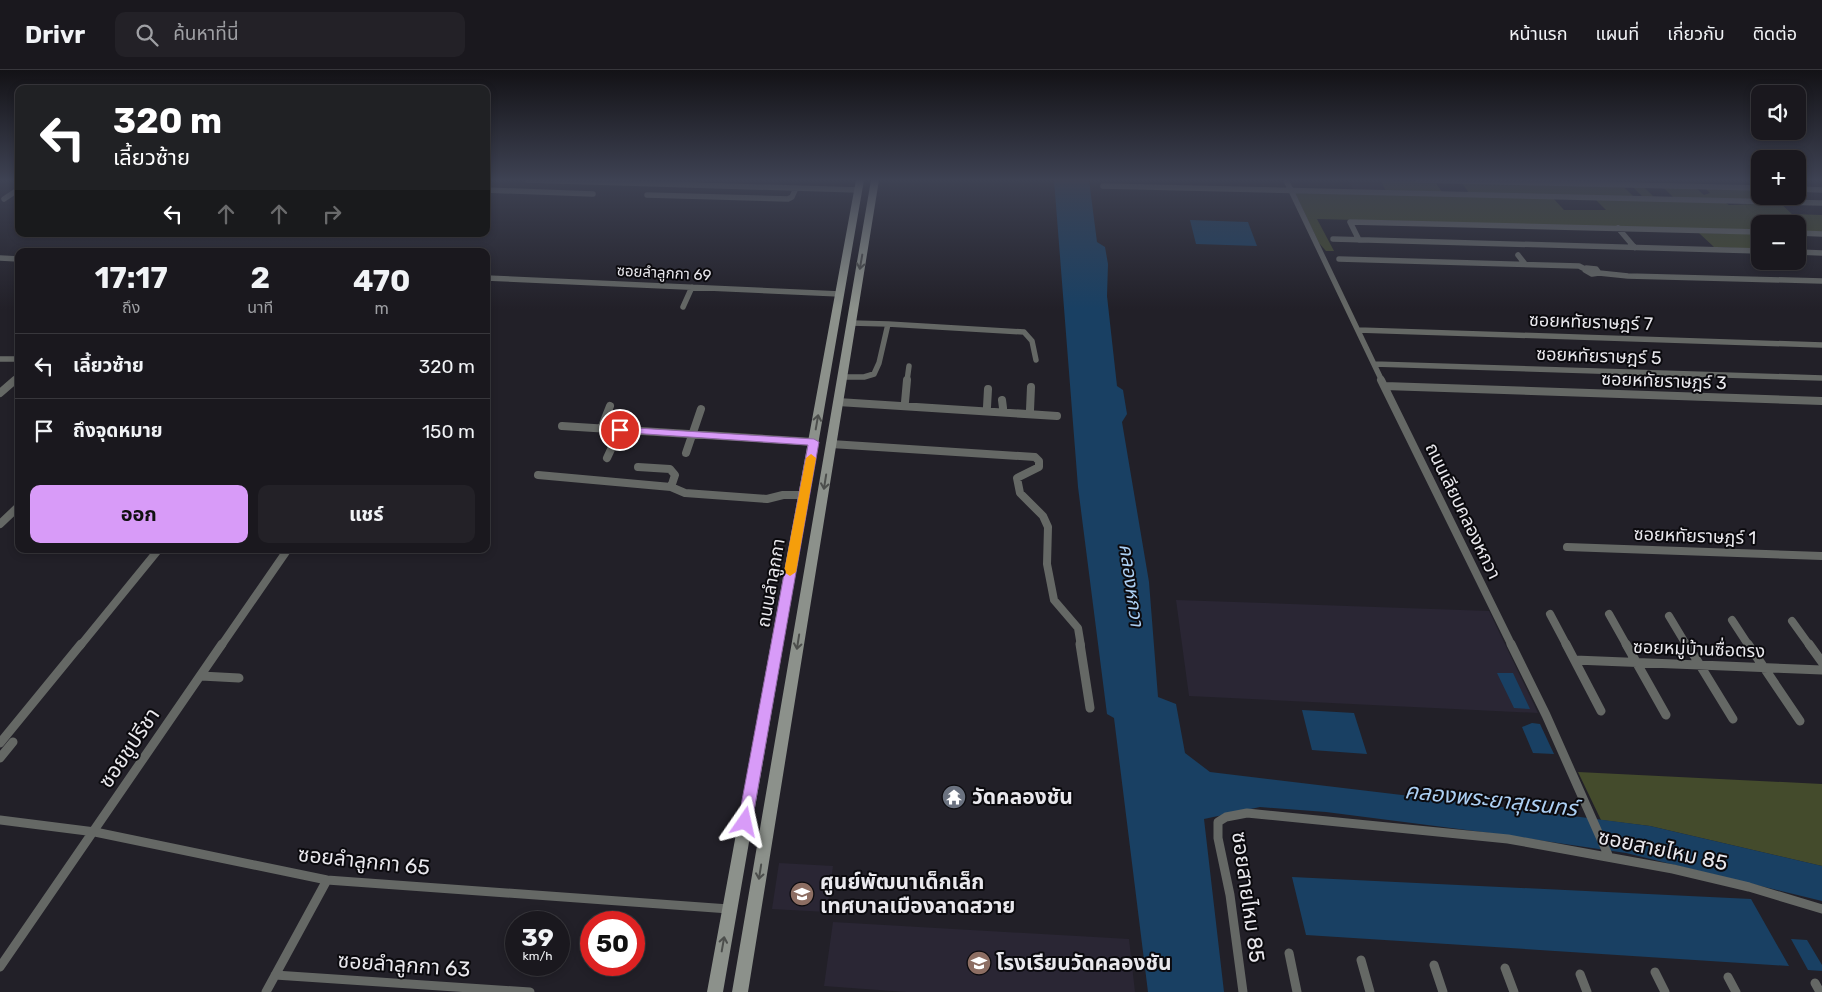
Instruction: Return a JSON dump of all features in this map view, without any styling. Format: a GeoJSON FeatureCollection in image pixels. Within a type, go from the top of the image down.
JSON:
{"type":"FeatureCollection","features":[{"type":"Feature","properties":{"kind":"main road","name":"ถนนลำลูกกา"},"geometry":{"type":"LineString","coordinates":[[715,992],[852,223]]}},
{"type":"Feature","properties":{"kind":"main road","name":"ถนนลำลูกกา"},"geometry":{"type":"LineString","coordinates":[[740,992],[868,223]]}},
{"type":"Feature","properties":{"kind":"main road"},"geometry":{"type":"LineString","coordinates":[[831,347],[847,348]]}},
{"type":"Feature","properties":{"kind":"street","name":"ถนนเลียบคลองหกวา"},"geometry":{"type":"LineString","coordinates":[[1306,223],[1546,715],[1608,853]]}},
{"type":"Feature","properties":{"kind":"street"},"geometry":{"type":"LineString","coordinates":[[1351,223],[1359,240]]}},
{"type":"Feature","properties":{"kind":"street"},"geometry":{"type":"LineString","coordinates":[[1396,223],[1751,232]]}},
{"type":"Feature","properties":{"kind":"street"},"geometry":{"type":"LineString","coordinates":[[1618,228],[1636,248]]}},
{"type":"Feature","properties":{"kind":"street"},"geometry":{"type":"LineString","coordinates":[[1806,233],[1822,234]]}},
{"type":"Feature","properties":{"kind":"street"},"geometry":{"type":"LineString","coordinates":[[1333,239],[1751,251]]}},
{"type":"Feature","properties":{"kind":"street"},"geometry":{"type":"LineString","coordinates":[[1806,252],[1822,253]]}},
{"type":"Feature","properties":{"kind":"street"},"geometry":{"type":"LineString","coordinates":[[1518,256],[1525,264]]}},
{"type":"Feature","properties":{"kind":"street"},"geometry":{"type":"LineString","coordinates":[[0,258],[15,259]]}},
{"type":"Feature","properties":{"kind":"street"},"geometry":{"type":"LineString","coordinates":[[1339,259],[1579,266],[1585,269],[1593,268],[1599,273],[1628,276],[1822,281]]}},
{"type":"Feature","properties":{"kind":"street","name":"ซอยลำลูกกา 69"},"geometry":{"type":"LineString","coordinates":[[490,278],[840,294]]}},
{"type":"Feature","properties":{"kind":"street"},"geometry":{"type":"LineString","coordinates":[[683,307],[692,287]]}},
{"type":"Feature","properties":{"kind":"street"},"geometry":{"type":"LineString","coordinates":[[851,323],[1024,332],[1032,341],[1036,360]]}},
{"type":"Feature","properties":{"kind":"street"},"geometry":{"type":"LineString","coordinates":[[842,377],[864,377],[874,374],[879,364],[888,324]]}},
{"type":"Feature","properties":{"kind":"street","name":"ซอยหทัยราษฎร์ 7"},"geometry":{"type":"LineString","coordinates":[[1358,330],[1822,344]]}},
{"type":"Feature","properties":{"kind":"street"},"geometry":{"type":"LineString","coordinates":[[0,359],[15,359]]}},
{"type":"Feature","properties":{"kind":"street","name":"ซอยหทัยราษฎร์ 5"},"geometry":{"type":"LineString","coordinates":[[1374,364],[1822,378]]}},
{"type":"Feature","properties":{"kind":"street"},"geometry":{"type":"LineString","coordinates":[[905,402],[909,366]]}},
{"type":"Feature","properties":{"kind":"street"},"geometry":{"type":"LineString","coordinates":[[0,393],[15,381]]}},
{"type":"Feature","properties":{"kind":"street"},"geometry":{"type":"LineString","coordinates":[[0,386],[9,386]]}},
{"type":"Feature","properties":{"kind":"street","name":"ซอยหทัยราษฎร์ 3"},"geometry":{"type":"LineString","coordinates":[[1385,386],[1822,401]]}},
{"type":"Feature","properties":{"kind":"street"},"geometry":{"type":"LineString","coordinates":[[1030,410],[1032,387]]}},
{"type":"Feature","properties":{"kind":"street"},"geometry":{"type":"LineString","coordinates":[[987,407],[988,389]]}},
{"type":"Feature","properties":{"kind":"street"},"geometry":{"type":"LineString","coordinates":[[838,400],[1041,410]]}},
{"type":"Feature","properties":{"kind":"street"},"geometry":{"type":"LineString","coordinates":[[838,400],[1056,416]]}},
{"type":"Feature","properties":{"kind":"street"},"geometry":{"type":"LineString","coordinates":[[1002,400],[1003,408]]}},
{"type":"Feature","properties":{"kind":"street"},"geometry":{"type":"LineString","coordinates":[[601,429],[610,406]]}},
{"type":"Feature","properties":{"kind":"street"},"geometry":{"type":"LineString","coordinates":[[686,453],[701,409]]}},
{"type":"Feature","properties":{"kind":"street"},"geometry":{"type":"LineString","coordinates":[[562,426],[814,442]]}},
{"type":"Feature","properties":{"kind":"street"},"geometry":{"type":"LineString","coordinates":[[607,458],[620,430]]}},
{"type":"Feature","properties":{"kind":"street"},"geometry":{"type":"LineString","coordinates":[[831,444],[1035,458],[1039,462],[1039,467],[1016,478],[1020,493],[1026,502],[1043,516],[1048,527],[1047,564],[1054,600],[1078,628],[1090,708]]}},
{"type":"Feature","properties":{"kind":"street"},"geometry":{"type":"LineString","coordinates":[[638,467],[670,469],[675,476],[671,487]]}},
{"type":"Feature","properties":{"kind":"street"},"geometry":{"type":"LineString","coordinates":[[538,475],[671,487],[685,493],[767,499],[782,495],[804,495]]}},
{"type":"Feature","properties":{"kind":"street"},"geometry":{"type":"LineString","coordinates":[[0,524],[15,510]]}},
{"type":"Feature","properties":{"kind":"street","name":"ซอยหทัยราษฎร์ 1"},"geometry":{"type":"LineString","coordinates":[[1567,547],[1822,556]]}},
{"type":"Feature","properties":{"kind":"street"},"geometry":{"type":"LineString","coordinates":[[0,743],[156,553]]}},
{"type":"Feature","properties":{"kind":"street","name":"ซอยชูปรีชา"},"geometry":{"type":"LineString","coordinates":[[0,967],[285,553]]}},
{"type":"Feature","properties":{"kind":"street"},"geometry":{"type":"LineString","coordinates":[[1550,614],[1601,711]]}},
{"type":"Feature","properties":{"kind":"street"},"geometry":{"type":"LineString","coordinates":[[1609,614],[1666,715]]}},
{"type":"Feature","properties":{"kind":"street"},"geometry":{"type":"LineString","coordinates":[[1669,616],[1733,719]]}},
{"type":"Feature","properties":{"kind":"street"},"geometry":{"type":"LineString","coordinates":[[1732,620],[1800,721]]}},
{"type":"Feature","properties":{"kind":"street"},"geometry":{"type":"LineString","coordinates":[[1792,621],[1822,662]]}},
{"type":"Feature","properties":{"kind":"street","name":"ซอยหมู่บ้านซื่อตรง"},"geometry":{"type":"LineString","coordinates":[[1575,660],[1822,670]]}},
{"type":"Feature","properties":{"kind":"street"},"geometry":{"type":"LineString","coordinates":[[201,676],[239,678]]}},
{"type":"Feature","properties":{"kind":"street"},"geometry":{"type":"LineString","coordinates":[[0,758],[13,742]]}},
{"type":"Feature","properties":{"kind":"street","name":"ซอยสายไหม 85"},"geometry":{"type":"LineString","coordinates":[[1243,992],[1230,895],[1218,838],[1218,822],[1226,817],[1247,813],[1392,826],[1608,853],[1749,887],[1822,909]]}},
{"type":"Feature","properties":{"kind":"street","name":"ซอยลำลูกกา 65"},"geometry":{"type":"LineString","coordinates":[[0,820],[94,832],[327,880],[729,909]]}},
{"type":"Feature","properties":{"kind":"street"},"geometry":{"type":"LineString","coordinates":[[266,992],[327,880]]}},
{"type":"Feature","properties":{"kind":"street"},"geometry":{"type":"LineString","coordinates":[[1289,953],[1298,992]]}},
{"type":"Feature","properties":{"kind":"street"},"geometry":{"type":"LineString","coordinates":[[1361,960],[1370,992]]}},
{"type":"Feature","properties":{"kind":"street"},"geometry":{"type":"LineString","coordinates":[[1434,965],[1443,992]]}},
{"type":"Feature","properties":{"kind":"street"},"geometry":{"type":"LineString","coordinates":[[1505,968],[1514,992]]}},
{"type":"Feature","properties":{"kind":"street"},"geometry":{"type":"LineString","coordinates":[[1655,972],[1665,992]]}},
{"type":"Feature","properties":{"kind":"street"},"geometry":{"type":"LineString","coordinates":[[1580,974],[1587,992]]}},
{"type":"Feature","properties":{"kind":"street","name":"ซอยลำลูกกา 63"},"geometry":{"type":"LineString","coordinates":[[275,975],[530,992]]}},
{"type":"Feature","properties":{"kind":"street"},"geometry":{"type":"LineString","coordinates":[[1728,978],[1736,992]]}},
{"type":"Feature","properties":{"kind":"shaded area"},"geometry":{"type":"Polygon","coordinates":[[[1176,600],[1489,611],[1538,713],[1189,696],[1176,600]]]}},
{"type":"Feature","properties":{"kind":"shaded area","name":"ศูนย์พัฒนาเด็กเล็ก เทศบาลเมืองลาดสวาย"},"geometry":{"type":"Polygon","coordinates":[[[779,863],[833,866],[827,912],[772,909],[779,863]]]}},
{"type":"Feature","properties":{"kind":"shaded area","name":"โรงเรียนวัดคลองชัน"},"geometry":{"type":"Polygon","coordinates":[[[833,922],[1129,939],[1135,992],[906,992],[824,986],[833,922]]]}},
{"type":"Feature","properties":{"kind":"green space"},"geometry":{"type":"Polygon","coordinates":[[[1309,223],[1319,223],[1334,251],[1326,251],[1319,243],[1309,223]]]}},
{"type":"Feature","properties":{"kind":"green space"},"geometry":{"type":"Polygon","coordinates":[[[1479,223],[1751,223],[1751,230],[1479,223]]]}},
{"type":"Feature","properties":{"kind":"green space"},"geometry":{"type":"Polygon","coordinates":[[[1806,223],[1822,223],[1822,232],[1806,231],[1806,223]]]}},
{"type":"Feature","properties":{"kind":"green space"},"geometry":{"type":"Polygon","coordinates":[[[1699,233],[1751,234],[1751,249],[1714,247],[1699,233]]]}},
{"type":"Feature","properties":{"kind":"green space"},"geometry":{"type":"Polygon","coordinates":[[[1578,772],[1822,784],[1822,866],[1650,826],[1601,820],[1578,772]]]}},
{"type":"Feature","properties":{"kind":"water","name":"คลองหกวา"},"geometry":{"type":"Polygon","coordinates":[[[1057,223],[1095,223],[1097,242],[1105,247],[1108,264],[1107,296],[1117,386],[1123,390],[1127,414],[1122,422],[1149,582],[1158,697],[1176,704],[1185,753],[1210,772],[1650,826],[1822,866],[1822,901],[1626,853],[1326,812],[1260,807],[1204,819],[1224,992],[1148,992],[1114,718],[1107,714],[1078,487],[1057,223]]]}},
{"type":"Feature","properties":{"kind":"water"},"geometry":{"type":"Polygon","coordinates":[[[1191,223],[1248,223],[1257,246],[1196,244],[1191,223]]]}},
{"type":"Feature","properties":{"kind":"water"},"geometry":{"type":"Polygon","coordinates":[[[1497,673],[1513,673],[1530,709],[1514,708],[1497,673]]]}},
{"type":"Feature","properties":{"kind":"water"},"geometry":{"type":"Polygon","coordinates":[[[1302,710],[1354,713],[1367,754],[1312,750],[1302,710]]]}},
{"type":"Feature","properties":{"kind":"water"},"geometry":{"type":"Polygon","coordinates":[[[1532,723],[1540,724],[1554,754],[1533,753],[1522,727],[1532,723]]]}},
{"type":"Feature","properties":{"kind":"water"},"geometry":{"type":"Polygon","coordinates":[[[1292,877],[1751,899],[1789,966],[1306,935],[1292,877]]]}},
{"type":"Feature","properties":{"kind":"water"},"geometry":{"type":"Polygon","coordinates":[[[1791,939],[1807,940],[1822,965],[1822,971],[1808,970],[1791,939]]]}},
{"type":"Feature","properties":{"kind":"slow traffic"},"geometry":{"type":"LineString","coordinates":[[790,572],[811,458]]}},
{"type":"Feature","properties":{"kind":"place","name":"วัดคลองชัน"},"geometry":{"type":"Point","coordinates":[954,797]}},
{"type":"Feature","properties":{"kind":"place","name":"ศูนย์พัฒนาเด็กเล็ก เทศบาลเมืองลาดสวาย"},"geometry":{"type":"Point","coordinates":[802,894]}},
{"type":"Feature","properties":{"kind":"place","name":"โรงเรียนวัดคลองชัน"},"geometry":{"type":"Point","coordinates":[979,963]}},
{"type":"Feature","properties":{"kind":"route"},"geometry":{"type":"LineString","coordinates":[[620,430],[814,442],[745,822]]}},
{"type":"Feature","properties":{"kind":"water label","name":"คลองพระยาสุเรนทร์"},"geometry":{"type":"Point","coordinates":[1491,799]}}]}
